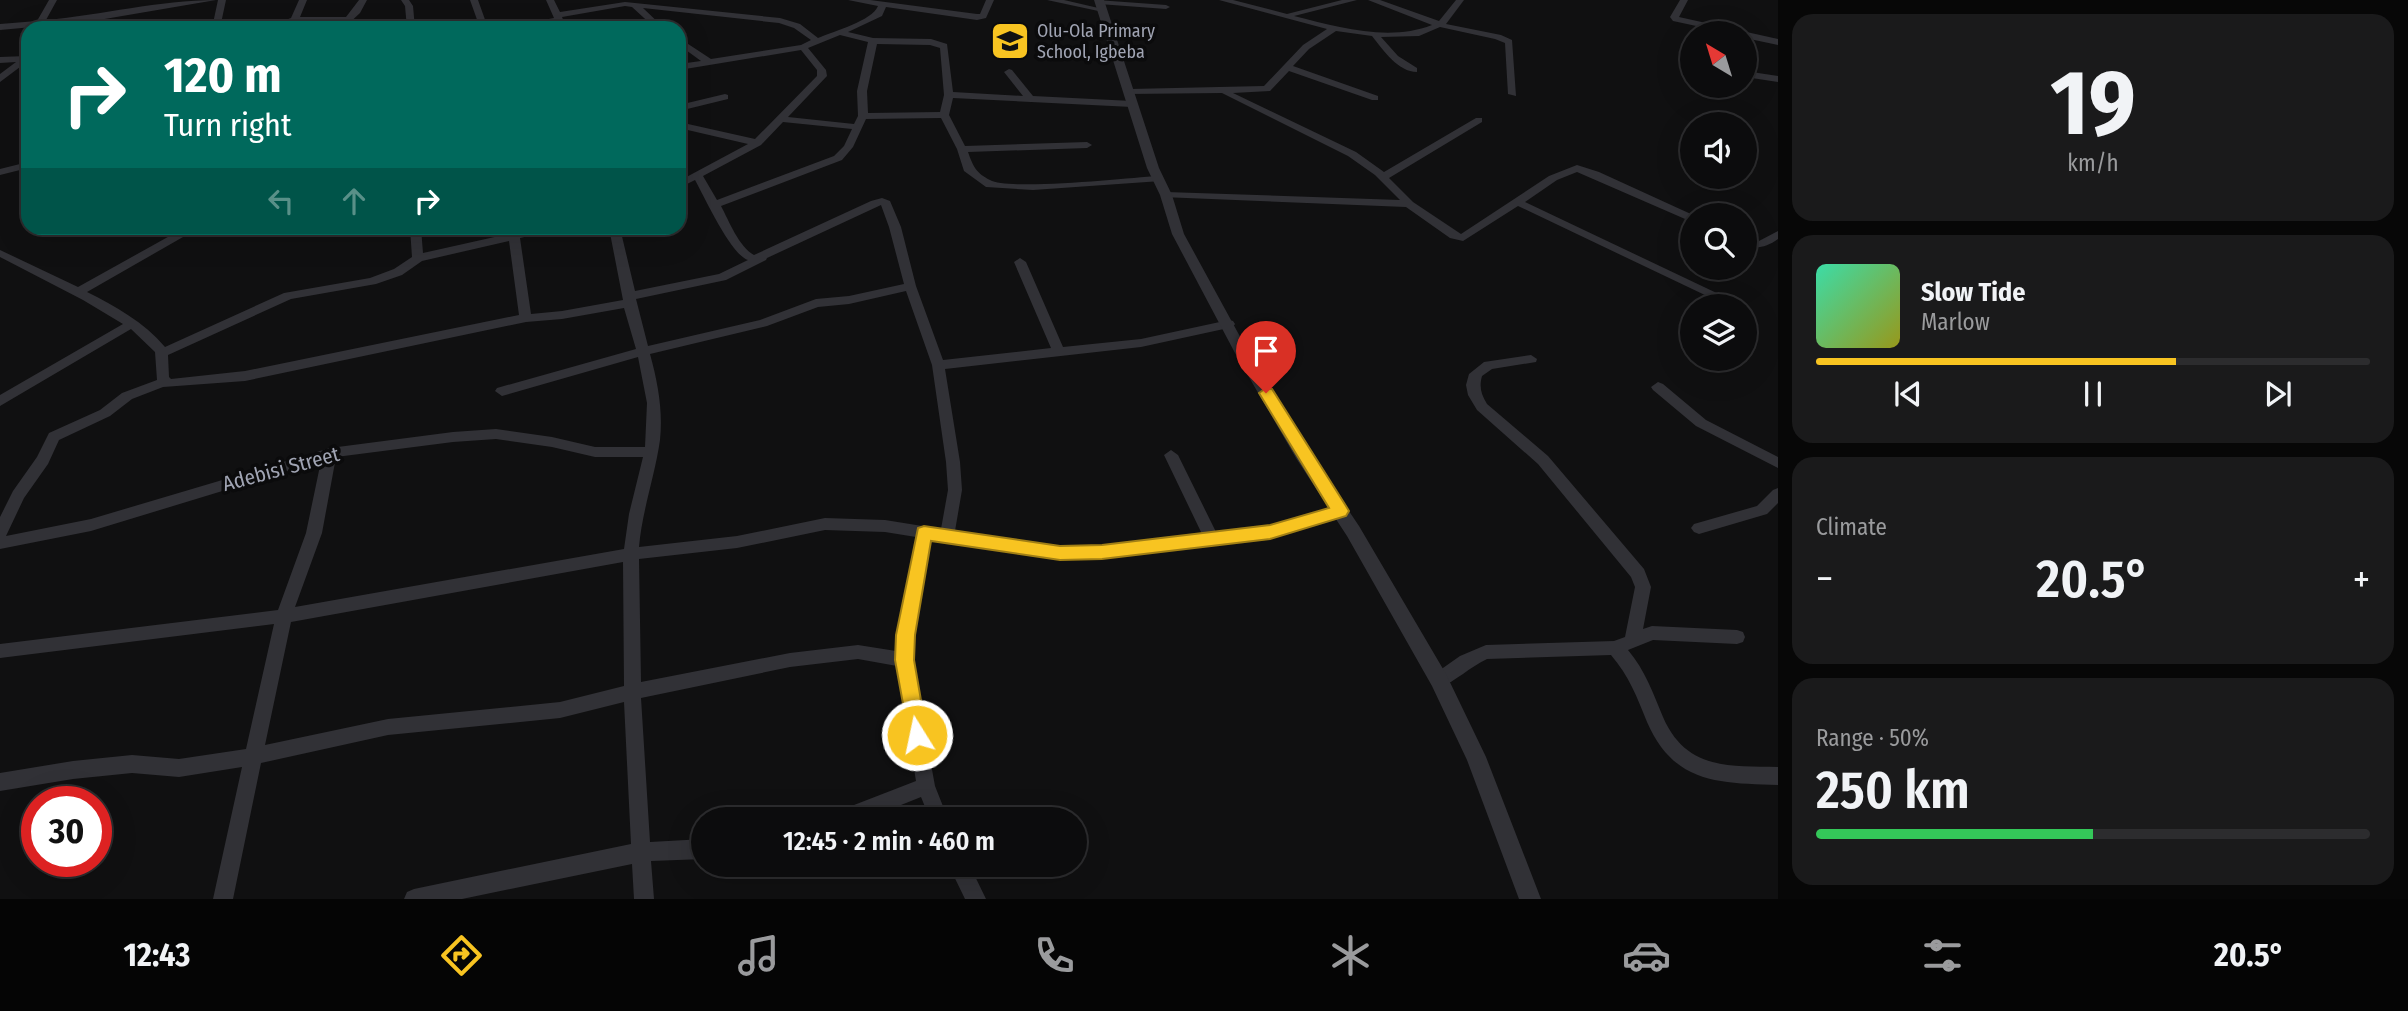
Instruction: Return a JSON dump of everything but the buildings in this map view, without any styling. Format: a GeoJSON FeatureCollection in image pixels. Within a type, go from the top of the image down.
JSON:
{"type":"FeatureCollection","features":[{"type":"Feature","properties":{"kind":"street"},"geometry":{"type":"LineString","coordinates":[[41,21],[53,0]]}},
{"type":"Feature","properties":{"kind":"street"},"geometry":{"type":"LineString","coordinates":[[58,21],[212,0]]}},
{"type":"Feature","properties":{"kind":"street"},"geometry":{"type":"LineString","coordinates":[[218,21],[222,0]]}},
{"type":"Feature","properties":{"kind":"street"},"geometry":{"type":"LineString","coordinates":[[295,20],[303,0]]}},
{"type":"Feature","properties":{"kind":"street"},"geometry":{"type":"LineString","coordinates":[[346,21],[357,11],[363,0]]}},
{"type":"Feature","properties":{"kind":"street"},"geometry":{"type":"LineString","coordinates":[[405,0],[409,6],[410,21]]}},
{"type":"Feature","properties":{"kind":"street"},"geometry":{"type":"LineString","coordinates":[[474,0],[482,21]]}},
{"type":"Feature","properties":{"kind":"street"},"geometry":{"type":"LineString","coordinates":[[550,0],[560,21],[614,5],[635,6],[780,21],[797,26],[819,42]]}},
{"type":"Feature","properties":{"kind":"street"},"geometry":{"type":"LineString","coordinates":[[852,0],[977,17],[983,16],[990,0]]}},
{"type":"Feature","properties":{"kind":"street"},"geometry":{"type":"LineString","coordinates":[[1051,0],[1166,6]]}},
{"type":"Feature","properties":{"kind":"street"},"geometry":{"type":"LineString","coordinates":[[1223,0],[1334,28],[1375,35],[1419,33],[1441,24],[1460,0]]}},
{"type":"Feature","properties":{"kind":"street"},"geometry":{"type":"LineString","coordinates":[[1313,0],[1327,5]]}},
{"type":"Feature","properties":{"kind":"street"},"geometry":{"type":"LineString","coordinates":[[1283,15],[1353,0]]}},
{"type":"Feature","properties":{"kind":"street"},"geometry":{"type":"LineString","coordinates":[[1371,0],[1441,24],[1509,42],[1513,94]]}},
{"type":"Feature","properties":{"kind":"street"},"geometry":{"type":"LineString","coordinates":[[1684,0],[1674,17],[1685,21]]}},
{"type":"Feature","properties":{"kind":"street"},"geometry":{"type":"LineString","coordinates":[[1100,4],[1157,179],[1166,195],[1178,234],[1242,353],[1302,454],[1340,511],[1439,680],[1476,757],[1530,899]]}},
{"type":"Feature","properties":{"kind":"street"},"geometry":{"type":"LineString","coordinates":[[686,66],[803,47],[843,33],[879,14],[883,5]]}},
{"type":"Feature","properties":{"kind":"street"},"geometry":{"type":"LineString","coordinates":[[635,6],[652,21]]}},
{"type":"Feature","properties":{"kind":"street"},"geometry":{"type":"LineString","coordinates":[[108,21],[110,15]]}},
{"type":"Feature","properties":{"kind":"street"},"geometry":{"type":"LineString","coordinates":[[292,21],[307,21]]}},
{"type":"Feature","properties":{"kind":"street"},"geometry":{"type":"LineString","coordinates":[[0,27],[21,25]]}},
{"type":"Feature","properties":{"kind":"street"},"geometry":{"type":"LineString","coordinates":[[949,95],[1030,99],[1131,98],[1267,89],[1306,47],[1334,28]]}},
{"type":"Feature","properties":{"kind":"street"},"geometry":{"type":"LineString","coordinates":[[843,33],[873,41],[931,42],[944,46],[949,95],[944,115],[962,149],[969,171],[981,181],[997,187],[1157,179]]}},
{"type":"Feature","properties":{"kind":"street"},"geometry":{"type":"LineString","coordinates":[[1375,35],[1395,58],[1414,70]]}},
{"type":"Feature","properties":{"kind":"street"},"geometry":{"type":"LineString","coordinates":[[1757,37],[1778,42]]}},
{"type":"Feature","properties":{"kind":"street"},"geometry":{"type":"LineString","coordinates":[[715,204],[838,158],[848,147],[863,116],[862,91],[873,41]]}},
{"type":"Feature","properties":{"kind":"street"},"geometry":{"type":"LineString","coordinates":[[686,46],[709,62]]}},
{"type":"Feature","properties":{"kind":"street"},"geometry":{"type":"LineString","coordinates":[[686,182],[757,143],[823,73],[803,47]]}},
{"type":"Feature","properties":{"kind":"street"},"geometry":{"type":"LineString","coordinates":[[0,60],[21,59]]}},
{"type":"Feature","properties":{"kind":"street"},"geometry":{"type":"LineString","coordinates":[[0,79],[21,63]]}},
{"type":"Feature","properties":{"kind":"street"},"geometry":{"type":"LineString","coordinates":[[1289,68],[1375,98]]}},
{"type":"Feature","properties":{"kind":"street"},"geometry":{"type":"LineString","coordinates":[[1009,72],[1030,99]]}},
{"type":"Feature","properties":{"kind":"street"},"geometry":{"type":"LineString","coordinates":[[1757,76],[1778,79]]}},
{"type":"Feature","properties":{"kind":"street"},"geometry":{"type":"LineString","coordinates":[[1223,91],[1352,153],[1383,177],[1409,204],[1459,238],[1519,203],[1553,178],[1577,168],[1680,214]]}},
{"type":"Feature","properties":{"kind":"street"},"geometry":{"type":"LineString","coordinates":[[686,106],[725,97]]}},
{"type":"Feature","properties":{"kind":"street"},"geometry":{"type":"LineString","coordinates":[[863,116],[944,115]]}},
{"type":"Feature","properties":{"kind":"street"},"geometry":{"type":"LineString","coordinates":[[782,119],[857,127]]}},
{"type":"Feature","properties":{"kind":"street"},"geometry":{"type":"LineString","coordinates":[[1383,177],[1479,120]]}},
{"type":"Feature","properties":{"kind":"street"},"geometry":{"type":"LineString","coordinates":[[686,127],[757,143]]}},
{"type":"Feature","properties":{"kind":"street"},"geometry":{"type":"LineString","coordinates":[[962,149],[1087,145]]}},
{"type":"Feature","properties":{"kind":"street"},"geometry":{"type":"LineString","coordinates":[[0,172],[21,166]]}},
{"type":"Feature","properties":{"kind":"street"},"geometry":{"type":"LineString","coordinates":[[698,176],[747,256],[763,258]]}},
{"type":"Feature","properties":{"kind":"street"},"geometry":{"type":"LineString","coordinates":[[1166,195],[1409,204]]}},
{"type":"Feature","properties":{"kind":"street"},"geometry":{"type":"LineString","coordinates":[[0,532],[18,495],[43,460],[54,437],[105,412],[127,396],[164,382],[179,385],[245,376],[526,318],[562,315],[722,277],[883,201],[895,227],[909,286],[938,365],[955,490],[947,535]]}},
{"type":"Feature","properties":{"kind":"street"},"geometry":{"type":"LineString","coordinates":[[1519,203],[1712,294]]}},
{"type":"Feature","properties":{"kind":"street"},"geometry":{"type":"LineString","coordinates":[[1757,246],[1778,234]]}},
{"type":"Feature","properties":{"kind":"street"},"geometry":{"type":"LineString","coordinates":[[416,235],[418,258]]}},
{"type":"Feature","properties":{"kind":"street"},"geometry":{"type":"LineString","coordinates":[[162,353],[282,298],[372,281],[398,272],[418,258],[502,235]]}},
{"type":"Feature","properties":{"kind":"street"},"geometry":{"type":"LineString","coordinates":[[513,235],[526,318]]}},
{"type":"Feature","properties":{"kind":"street"},"geometry":{"type":"LineString","coordinates":[[615,235],[629,300],[653,389],[655,409],[651,452],[631,554],[631,692],[644,899]]}},
{"type":"Feature","properties":{"kind":"street"},"geometry":{"type":"LineString","coordinates":[[78,292],[179,236]]}},
{"type":"Feature","properties":{"kind":"street"},"geometry":{"type":"LineString","coordinates":[[2,256],[78,292],[150,336],[162,353],[164,382]]}},
{"type":"Feature","properties":{"kind":"street"},"geometry":{"type":"LineString","coordinates":[[1020,262],[1059,352]]}},
{"type":"Feature","properties":{"kind":"street"},"geometry":{"type":"LineString","coordinates":[[502,391],[642,352],[763,323],[816,303],[849,300],[909,286]]}},
{"type":"Feature","properties":{"kind":"street"},"geometry":{"type":"LineString","coordinates":[[3,396],[131,324]]}},
{"type":"Feature","properties":{"kind":"street"},"geometry":{"type":"LineString","coordinates":[[938,365],[1141,343],[1228,324]]}},
{"type":"Feature","properties":{"kind":"street"},"geometry":{"type":"LineString","coordinates":[[1531,359],[1489,365],[1476,374],[1472,385],[1475,395],[1482,407],[1543,460],[1638,574],[1643,587],[1623,645],[1663,739],[1675,753],[1691,764],[1710,771],[1778,776]]}},
{"type":"Feature","properties":{"kind":"street"},"geometry":{"type":"LineString","coordinates":[[1658,387],[1701,423],[1778,463]]}},
{"type":"Feature","properties":{"kind":"street","name":"Adebisi Street"},"geometry":{"type":"LineString","coordinates":[[0,543],[91,525],[330,453],[453,436],[496,434],[552,442],[595,452],[651,452]]}},
{"type":"Feature","properties":{"kind":"street"},"geometry":{"type":"LineString","coordinates":[[223,899],[256,756],[284,616],[314,533],[330,453]]}},
{"type":"Feature","properties":{"kind":"street"},"geometry":{"type":"LineString","coordinates":[[1171,455],[1211,537]]}},
{"type":"Feature","properties":{"kind":"street"},"geometry":{"type":"LineString","coordinates":[[1699,528],[1762,510],[1778,494]]}},
{"type":"Feature","properties":{"kind":"street"},"geometry":{"type":"LineString","coordinates":[[0,651],[284,616],[631,554],[737,542],[825,524],[885,526],[1060,553],[1115,551],[1211,537],[1270,532],[1340,511]]}},
{"type":"Feature","properties":{"kind":"street"},"geometry":{"type":"LineString","coordinates":[[924,533],[905,635],[904,660],[926,786],[934,807]]}},
{"type":"Feature","properties":{"kind":"street"},"geometry":{"type":"LineString","coordinates":[[1439,680],[1466,660],[1486,652],[1623,645],[1652,633],[1737,637]]}},
{"type":"Feature","properties":{"kind":"street"},"geometry":{"type":"LineString","coordinates":[[0,782],[85,768],[132,764],[178,768],[256,756],[388,727],[560,710],[631,692],[790,660],[858,652],[904,660]]}},
{"type":"Feature","properties":{"kind":"street"},"geometry":{"type":"LineString","coordinates":[[873,807],[926,786]]}},
{"type":"Feature","properties":{"kind":"street"},"geometry":{"type":"LineString","coordinates":[[414,899],[641,852],[691,850]]}},
{"type":"Feature","properties":{"kind":"street"},"geometry":{"type":"LineString","coordinates":[[965,877],[976,899]]}},
{"type":"Feature","properties":{"kind":"place","name":"Olu-Ola Primary School, Igbeba"},"geometry":{"type":"Point","coordinates":[1010,41]}},
{"type":"Feature","properties":{"kind":"route"},"geometry":{"type":"LineString","coordinates":[[917,735],[904,660],[905,635],[924,533],[1060,553],[1102,552],[1270,532],[1340,511],[1266,393]]}}]}
